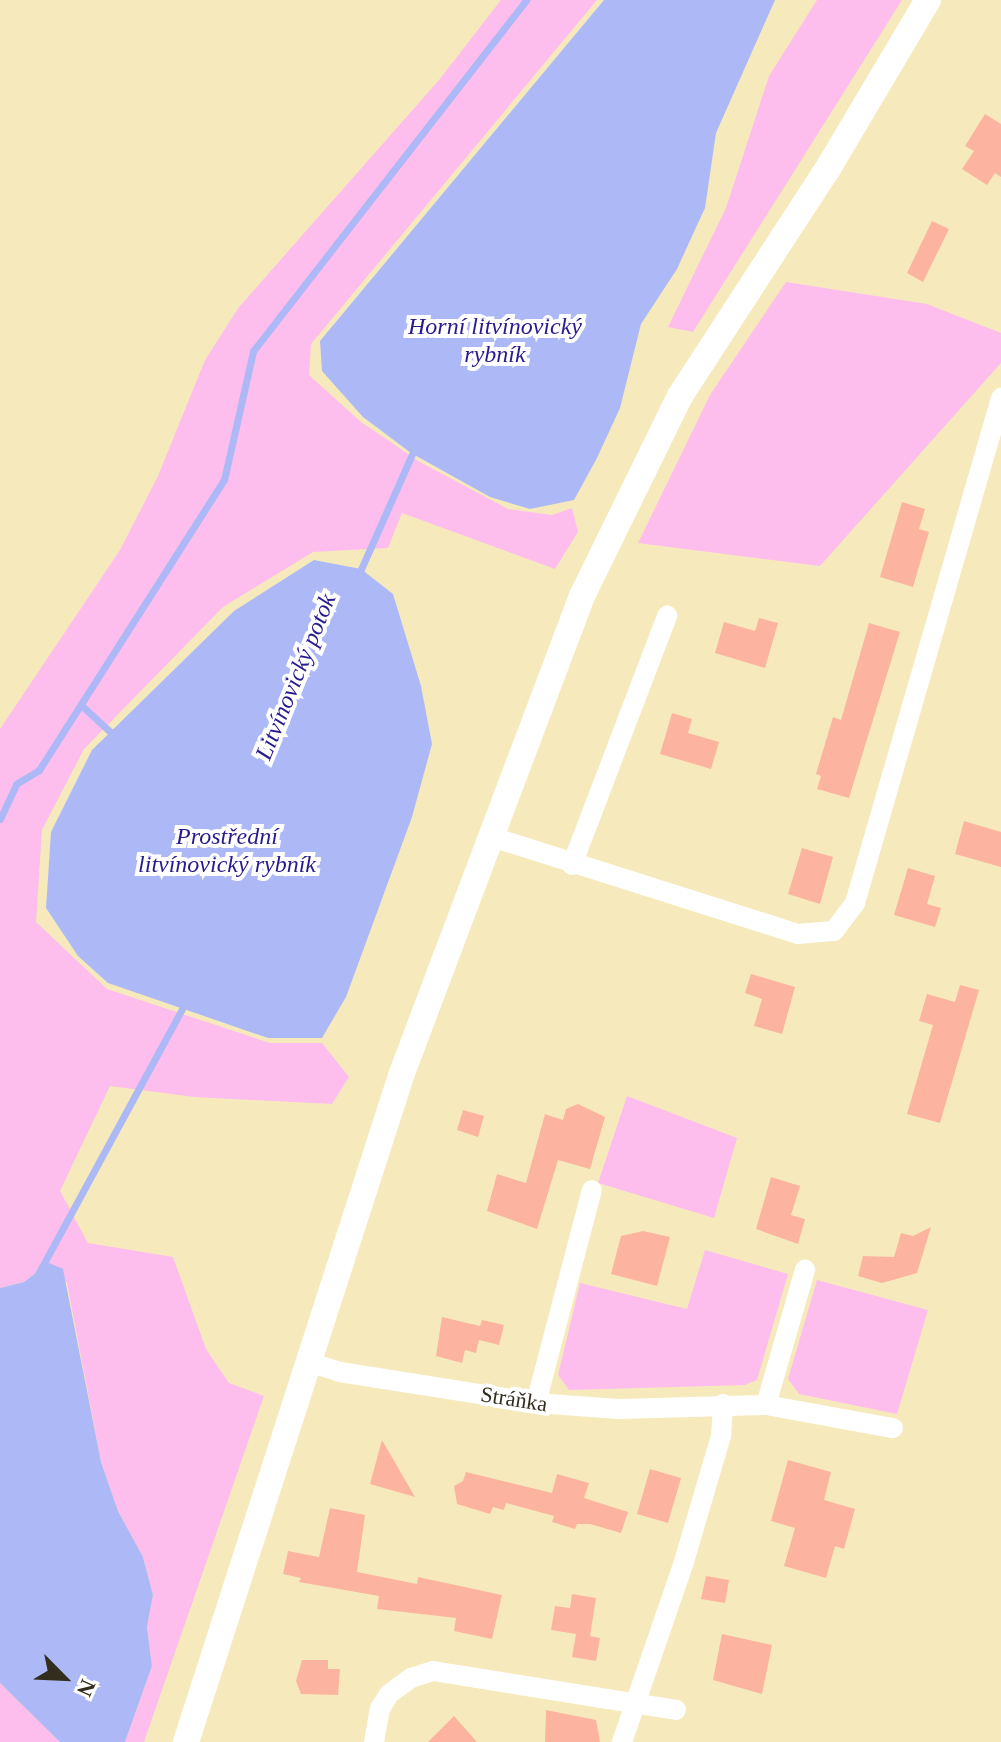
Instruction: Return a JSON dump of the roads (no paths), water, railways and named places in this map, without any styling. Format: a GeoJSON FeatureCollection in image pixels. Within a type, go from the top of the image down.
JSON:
{"type":"FeatureCollection","features":[{"type":"Feature","properties":{"kind":"street"},"geometry":{"type":"LineString","coordinates":[[186,1742],[402,1073],[489,836],[594,568],[680,396],[827,170],[928,0]]}},
{"type":"Feature","properties":{"kind":"street"},"geometry":{"type":"LineString","coordinates":[[489,836],[572,865],[798,934],[834,931],[855,903],[1001,398]]}},
{"type":"Feature","properties":{"kind":"street"},"geometry":{"type":"LineString","coordinates":[[572,865],[667,616]]}},
{"type":"Feature","properties":{"kind":"street"},"geometry":{"type":"LineString","coordinates":[[536,1403],[592,1190]]}},
{"type":"Feature","properties":{"kind":"street"},"geometry":{"type":"LineString","coordinates":[[766,1405],[805,1270]]}},
{"type":"Feature","properties":{"kind":"street","name":"Stráňka"},"geometry":{"type":"LineString","coordinates":[[308,1362],[340,1372],[536,1403],[619,1409],[766,1405],[893,1428]]}},
{"type":"Feature","properties":{"kind":"street"},"geometry":{"type":"LineString","coordinates":[[622,1742],[683,1565],[721,1436],[723,1404]]}},
{"type":"Feature","properties":{"kind":"street"},"geometry":{"type":"LineString","coordinates":[[374,1742],[380,1709],[389,1694],[411,1678],[433,1671],[676,1710]]}},
{"type":"Feature","properties":{"kind":"water","name":"Horní litvínovický rybník"},"geometry":{"type":"Polygon","coordinates":[[[604,0],[775,0],[716,133],[705,208],[677,269],[641,324],[620,408],[597,458],[574,500],[530,509],[490,497],[411,453],[363,417],[322,371],[320,341],[604,0]]]}},
{"type":"Feature","properties":{"kind":"water","name":"Prostřední litvínovický rybník"},"geometry":{"type":"Polygon","coordinates":[[[314,560],[361,569],[393,594],[421,686],[432,744],[412,817],[346,997],[322,1038],[268,1038],[108,983],[78,956],[46,908],[51,832],[92,750],[234,611],[314,560]]]}},
{"type":"Feature","properties":{"kind":"water"},"geometry":{"type":"Polygon","coordinates":[[[49,1263],[63,1269],[101,1462],[118,1511],[143,1557],[153,1595],[147,1627],[152,1666],[125,1742],[60,1742],[0,1683],[0,1288],[24,1282],[49,1263]]]}},
{"type":"Feature","properties":{"kind":"waterway"},"geometry":{"type":"LineString","coordinates":[[0,819],[16,784],[39,770],[224,480],[253,351],[526,0]]}},
{"type":"Feature","properties":{"kind":"waterway","name":"Litvínovický potok"},"geometry":{"type":"LineString","coordinates":[[358,576],[416,445]]}},
{"type":"Feature","properties":{"kind":"waterway"},"geometry":{"type":"LineString","coordinates":[[81,705],[118,739]]}},
{"type":"Feature","properties":{"kind":"waterway","name":"Litvínovický potok"},"geometry":{"type":"LineString","coordinates":[[37,1276],[185,1003]]}}]}
